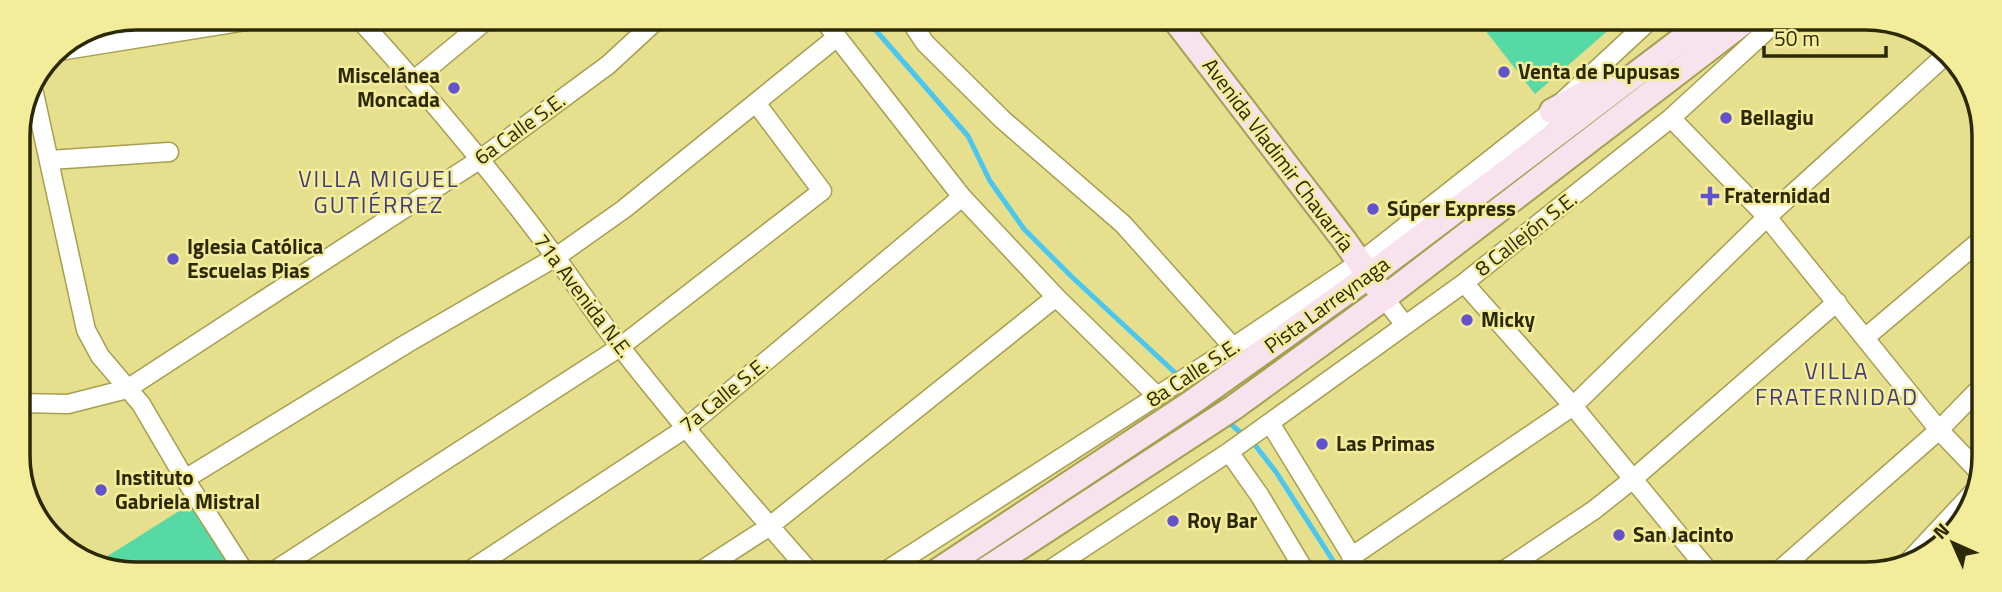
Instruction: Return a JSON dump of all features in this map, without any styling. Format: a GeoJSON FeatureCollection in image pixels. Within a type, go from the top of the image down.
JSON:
{"type":"FeatureCollection","features":[{"type":"Feature","properties":{"kind":"main road","name":"Avenida Vladimir Chavarría"},"geometry":{"type":"LineString","coordinates":[[1183,30],[1384,298]]}},
{"type":"Feature","properties":{"kind":"main road","name":"Pista Larreynaga"},"geometry":{"type":"LineString","coordinates":[[951,562],[1191,403],[1208,376],[1364,269],[1693,30]]}},
{"type":"Feature","properties":{"kind":"main road","name":"Pista Larreynaga"},"geometry":{"type":"LineString","coordinates":[[997,562],[1233,408],[1384,298],[1733,30]]}},
{"type":"Feature","properties":{"kind":"main road"},"geometry":{"type":"LineString","coordinates":[[1552,111],[1674,44]]}},
{"type":"Feature","properties":{"kind":"street"},"geometry":{"type":"LineString","coordinates":[[77,48],[190,30]]}},
{"type":"Feature","properties":{"kind":"street","name":"71a Avenida N.E."},"geometry":{"type":"LineString","coordinates":[[369,30],[414,80],[556,257],[620,347],[801,562]]}},
{"type":"Feature","properties":{"kind":"street"},"geometry":{"type":"LineString","coordinates":[[414,80],[474,30]]}},
{"type":"Feature","properties":{"kind":"street","name":"6a Calle S.E."},"geometry":{"type":"LineString","coordinates":[[30,404],[68,404],[127,389],[479,160],[608,65],[646,30]]}},
{"type":"Feature","properties":{"kind":"street"},"geometry":{"type":"LineString","coordinates":[[832,30],[962,197],[1056,297],[1163,392]]}},
{"type":"Feature","properties":{"kind":"street"},"geometry":{"type":"LineString","coordinates":[[916,30],[925,43],[1003,120],[1123,224],[1233,347]]}},
{"type":"Feature","properties":{"kind":"street","name":"8a Calle S.E."},"geometry":{"type":"LineString","coordinates":[[900,562],[1163,392],[1208,376],[1233,347],[1364,269],[1552,111],[1639,30]]}},
{"type":"Feature","properties":{"kind":"street","name":"8 Callejón S.E."},"geometry":{"type":"LineString","coordinates":[[1236,447],[1464,283],[1671,118],[1767,30]]}},
{"type":"Feature","properties":{"kind":"street"},"geometry":{"type":"LineString","coordinates":[[185,479],[406,344],[556,257],[624,209],[837,37]]}},
{"type":"Feature","properties":{"kind":"street"},"geometry":{"type":"LineString","coordinates":[[1351,557],[1573,406],[1767,217],[1940,60]]}},
{"type":"Feature","properties":{"kind":"street"},"geometry":{"type":"LineString","coordinates":[[36,101],[86,330],[100,356],[141,404],[238,562]]}},
{"type":"Feature","properties":{"kind":"street"},"geometry":{"type":"LineString","coordinates":[[288,562],[620,347],[822,191],[755,103]]}},
{"type":"Feature","properties":{"kind":"street"},"geometry":{"type":"LineString","coordinates":[[1671,118],[1767,217],[1939,430],[1971,464]]}},
{"type":"Feature","properties":{"kind":"street"},"geometry":{"type":"LineString","coordinates":[[50,160],[169,152]]}},
{"type":"Feature","properties":{"kind":"street","name":"7a Calle S.E."},"geometry":{"type":"LineString","coordinates":[[484,562],[686,428],[962,197]]}},
{"type":"Feature","properties":{"kind":"street"},"geometry":{"type":"LineString","coordinates":[[1866,337],[1972,247]]}},
{"type":"Feature","properties":{"kind":"street"},"geometry":{"type":"LineString","coordinates":[[1464,283],[1573,406],[1701,562]]}},
{"type":"Feature","properties":{"kind":"street"},"geometry":{"type":"LineString","coordinates":[[714,562],[770,526],[1056,297]]}},
{"type":"Feature","properties":{"kind":"street","name":"Avenida Vladimir Chavarría"},"geometry":{"type":"LineString","coordinates":[[1384,298],[1405,326]]}},
{"type":"Feature","properties":{"kind":"street"},"geometry":{"type":"LineString","coordinates":[[1516,562],[1594,510],[1633,479],[1837,302]]}},
{"type":"Feature","properties":{"kind":"street"},"geometry":{"type":"LineString","coordinates":[[1789,562],[1939,430],[1972,396]]}},
{"type":"Feature","properties":{"kind":"street"},"geometry":{"type":"LineString","coordinates":[[1265,426],[1354,562]]}},
{"type":"Feature","properties":{"kind":"street"},"geometry":{"type":"LineString","coordinates":[[1062,562],[1236,447],[1260,496],[1299,562]]}},
{"type":"Feature","properties":{"kind":"street"},"geometry":{"type":"LineString","coordinates":[[1924,544],[1958,507]]}},
{"type":"Feature","properties":{"kind":"green space"},"geometry":{"type":"Polygon","coordinates":[[[1485,30],[1609,30],[1535,94],[1485,30]]]}},
{"type":"Feature","properties":{"kind":"green space"},"geometry":{"type":"Polygon","coordinates":[[[195,501],[233,562],[136,562],[105,558],[195,501]]]}},
{"type":"Feature","properties":{"kind":"waterway"},"geometry":{"type":"LineString","coordinates":[[876,30],[968,136],[990,181],[1024,229],[1196,392]]}},
{"type":"Feature","properties":{"kind":"waterway"},"geometry":{"type":"LineString","coordinates":[[1226,420],[1255,445],[1276,472],[1334,562]]}},
{"type":"Feature","properties":{"kind":"place","name":"Venta de Pupusas"},"geometry":{"type":"Point","coordinates":[1504,72]}},
{"type":"Feature","properties":{"kind":"place","name":"Miscelánea Moncada"},"geometry":{"type":"Point","coordinates":[454,88]}},
{"type":"Feature","properties":{"kind":"place","name":"Bellagiu"},"geometry":{"type":"Point","coordinates":[1726,118]}},
{"type":"Feature","properties":{"kind":"place","name":"Fraternidad"},"geometry":{"type":"Point","coordinates":[1710,196]}},
{"type":"Feature","properties":{"kind":"place","name":"Súper Express"},"geometry":{"type":"Point","coordinates":[1373,209]}},
{"type":"Feature","properties":{"kind":"place","name":"Iglesia Católica Escuelas Pias"},"geometry":{"type":"Point","coordinates":[173,259]}},
{"type":"Feature","properties":{"kind":"place","name":"Micky"},"geometry":{"type":"Point","coordinates":[1467,320]}},
{"type":"Feature","properties":{"kind":"place","name":"Las Primas"},"geometry":{"type":"Point","coordinates":[1322,444]}},
{"type":"Feature","properties":{"kind":"place","name":"Instituto Gabriela Mistral"},"geometry":{"type":"Point","coordinates":[101,490]}},
{"type":"Feature","properties":{"kind":"place","name":"Roy Bar"},"geometry":{"type":"Point","coordinates":[1173,521]}},
{"type":"Feature","properties":{"kind":"place","name":"San Jacinto"},"geometry":{"type":"Point","coordinates":[1619,535]}},
{"type":"Feature","properties":{"kind":"district","name":"VILLA MIGUEL GUTIÉRREZ"},"geometry":{"type":"Point","coordinates":[379,192]}},
{"type":"Feature","properties":{"kind":"district","name":"VILLA FRATERNIDAD"},"geometry":{"type":"Point","coordinates":[1837,384]}}]}
